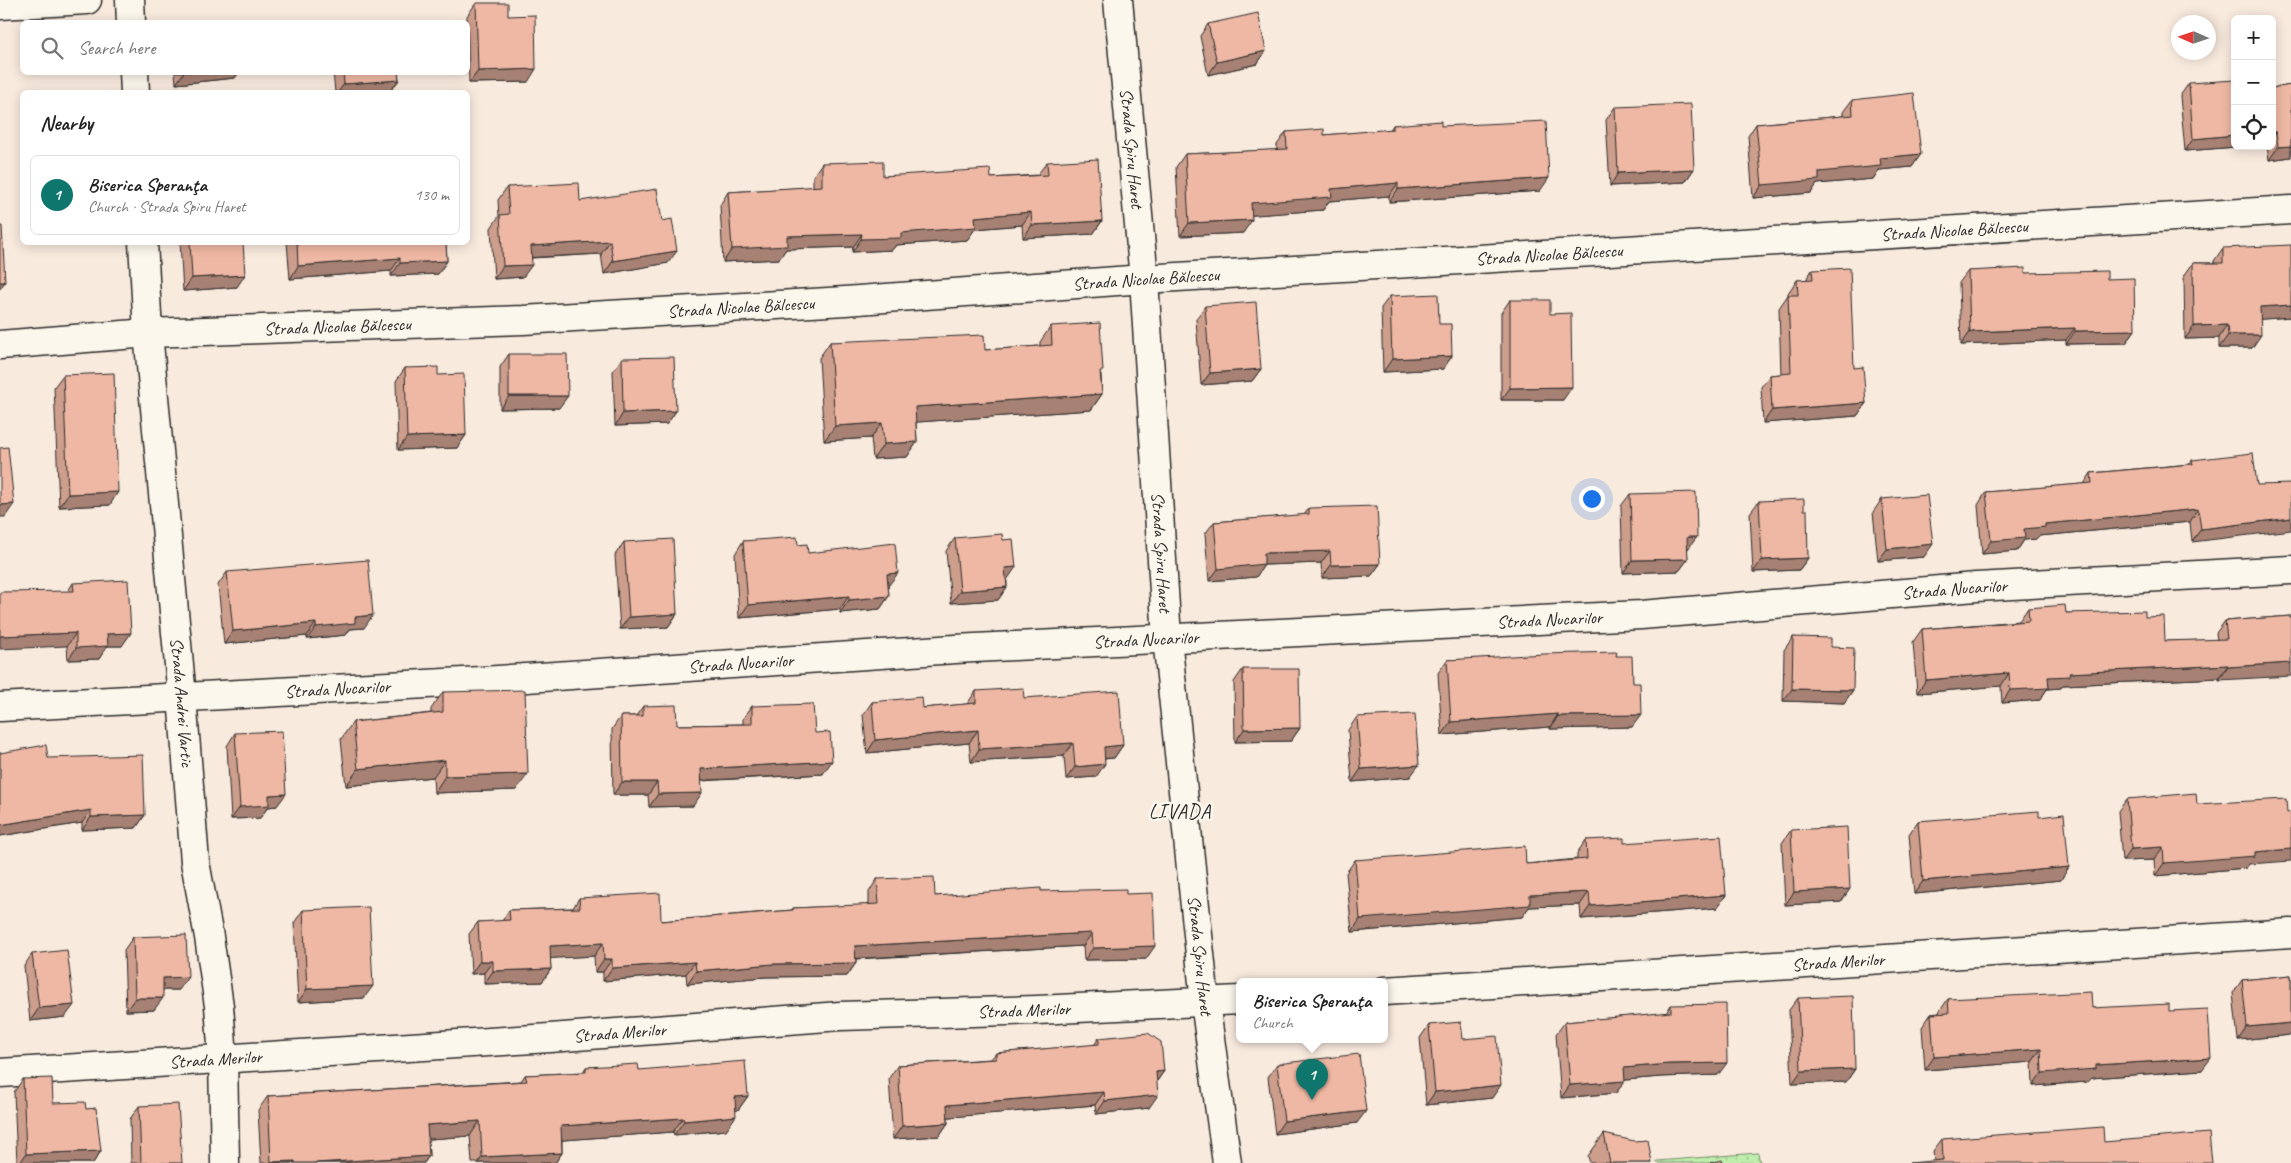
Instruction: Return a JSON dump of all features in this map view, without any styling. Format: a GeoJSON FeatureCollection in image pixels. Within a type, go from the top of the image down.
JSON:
{"type":"FeatureCollection","features":[{"type":"Feature","properties":{"kind":"street"},"geometry":{"type":"LineString","coordinates":[[0,5],[87,0]]}},
{"type":"Feature","properties":{"kind":"street"},"geometry":{"type":"LineString","coordinates":[[130,0],[131,20]]}},
{"type":"Feature","properties":{"kind":"street","name":"Strada Spiru Haret"},"geometry":{"type":"LineString","coordinates":[[1118,0],[1144,280],[1167,638],[1205,1002],[1227,1163]]}},
{"type":"Feature","properties":{"kind":"street"},"geometry":{"type":"LineString","coordinates":[[134,75],[135,90]]}},
{"type":"Feature","properties":{"kind":"street","name":"Strada Nicolae Bălcescu"},"geometry":{"type":"LineString","coordinates":[[0,345],[148,333],[523,320],[2291,210]]}},
{"type":"Feature","properties":{"kind":"street","name":"Strada Andrei Vartic"},"geometry":{"type":"LineString","coordinates":[[143,245],[148,333],[182,697],[195,862],[219,1006],[223,1057],[226,1163]]}},
{"type":"Feature","properties":{"kind":"street","name":"Strada Nucarilor"},"geometry":{"type":"LineString","coordinates":[[0,707],[482,681],[955,649],[1641,615],[1976,587],[2291,570]]}},
{"type":"Feature","properties":{"kind":"street","name":"Strada Merilor"},"geometry":{"type":"LineString","coordinates":[[1388,991],[2291,933]]}},
{"type":"Feature","properties":{"kind":"street","name":"Strada Merilor"},"geometry":{"type":"LineString","coordinates":[[0,1072],[560,1038],[840,1016],[1236,1000]]}},
{"type":"Feature","properties":{"kind":"green space"},"geometry":{"type":"Polygon","coordinates":[[[1758,1153],[1760,1163],[1657,1163],[1657,1161],[1758,1153]]]}},
{"type":"Feature","properties":{"kind":"building"},"geometry":{"type":"Polygon","coordinates":[[[476,3],[508,3],[508,16],[535,15],[536,69],[478,71],[476,3]]]}},
{"type":"Feature","properties":{"kind":"building"},"geometry":{"type":"Polygon","coordinates":[[[1258,13],[1266,51],[1217,62],[1208,24],[1258,13]]]}},
{"type":"Feature","properties":{"kind":"building"},"geometry":{"type":"Polygon","coordinates":[[[343,75],[398,75],[399,80],[344,84],[343,75]]]}},
{"type":"Feature","properties":{"kind":"building"},"geometry":{"type":"Polygon","coordinates":[[[2231,80],[2231,135],[2193,139],[2189,83],[2231,80]]]}},
{"type":"Feature","properties":{"kind":"building"},"geometry":{"type":"Polygon","coordinates":[[[2291,85],[2291,146],[2278,147],[2276,87],[2291,85]]]}},
{"type":"Feature","properties":{"kind":"building"},"geometry":{"type":"Polygon","coordinates":[[[1914,93],[1921,154],[1880,158],[1881,166],[1819,172],[1819,180],[1762,185],[1756,124],[1853,115],[1852,100],[1914,93]]]}},
{"type":"Feature","properties":{"kind":"building"},"geometry":{"type":"Polygon","coordinates":[[[1691,104],[1694,169],[1618,173],[1615,107],[1691,104]]]}},
{"type":"Feature","properties":{"kind":"building"},"geometry":{"type":"Polygon","coordinates":[[[1441,121],[1441,126],[1546,121],[1549,178],[1398,189],[1398,183],[1331,189],[1332,197],[1251,203],[1252,220],[1189,223],[1185,154],[1287,149],[1286,132],[1324,129],[1324,135],[1393,129],[1393,125],[1441,121]]]}},
{"type":"Feature","properties":{"kind":"building"},"geometry":{"type":"Polygon","coordinates":[[[1098,159],[1102,221],[1032,225],[1031,212],[975,217],[976,227],[901,233],[901,238],[861,239],[862,234],[787,236],[787,246],[732,249],[728,192],[822,186],[822,163],[883,161],[883,176],[990,169],[991,178],[1048,175],[1047,162],[1098,159]]]}},
{"type":"Feature","properties":{"kind":"building"},"geometry":{"type":"Polygon","coordinates":[[[579,183],[580,201],[657,189],[662,221],[672,219],[677,251],[613,261],[610,241],[531,246],[532,265],[503,266],[500,215],[509,214],[507,187],[579,183]]]}},
{"type":"Feature","properties":{"kind":"building"},"geometry":{"type":"Polygon","coordinates":[[[0,226],[2,226],[5,282],[0,282],[0,226]]]}},
{"type":"Feature","properties":{"kind":"building"},"geometry":{"type":"Polygon","coordinates":[[[190,245],[243,245],[245,275],[192,278],[190,245]]]}},
{"type":"Feature","properties":{"kind":"building"},"geometry":{"type":"Polygon","coordinates":[[[297,245],[446,245],[447,261],[400,263],[400,258],[298,266],[297,245]]]}},
{"type":"Feature","properties":{"kind":"building"},"geometry":{"type":"Polygon","coordinates":[[[2291,245],[2291,305],[2260,307],[2261,335],[2228,335],[2227,325],[2194,326],[2193,263],[2223,263],[2223,248],[2291,245]]]}},
{"type":"Feature","properties":{"kind":"building"},"geometry":{"type":"Polygon","coordinates":[[[1850,268],[1854,368],[1863,367],[1866,403],[1772,410],[1770,375],[1791,373],[1788,295],[1798,295],[1797,280],[1813,279],[1812,270],[1850,268]]]}},
{"type":"Feature","properties":{"kind":"building"},"geometry":{"type":"Polygon","coordinates":[[[2025,268],[2025,273],[2107,271],[2107,279],[2134,278],[2135,330],[2075,331],[2075,328],[1970,332],[1968,271],[2025,268]]]}},
{"type":"Feature","properties":{"kind":"building"},"geometry":{"type":"Polygon","coordinates":[[[1438,294],[1439,324],[1451,324],[1452,356],[1392,359],[1390,296],[1438,294]]]}},
{"type":"Feature","properties":{"kind":"building"},"geometry":{"type":"Polygon","coordinates":[[[1510,300],[1550,300],[1550,314],[1571,313],[1572,387],[1510,388],[1510,300]]]}},
{"type":"Feature","properties":{"kind":"building"},"geometry":{"type":"Polygon","coordinates":[[[1256,302],[1261,369],[1210,373],[1205,306],[1256,302]]]}},
{"type":"Feature","properties":{"kind":"building"},"geometry":{"type":"Polygon","coordinates":[[[1100,323],[1103,371],[1100,371],[1102,394],[915,407],[917,442],[884,444],[882,423],[835,426],[830,342],[984,335],[985,350],[1052,345],[1051,326],[1100,323]]]}},
{"type":"Feature","properties":{"kind":"building"},"geometry":{"type":"Polygon","coordinates":[[[509,354],[567,354],[568,396],[509,396],[509,354]]]}},
{"type":"Feature","properties":{"kind":"building"},"geometry":{"type":"Polygon","coordinates":[[[674,357],[676,411],[623,413],[622,358],[674,357]]]}},
{"type":"Feature","properties":{"kind":"building"},"geometry":{"type":"Polygon","coordinates":[[[438,367],[438,375],[464,374],[466,435],[407,437],[405,368],[438,367]]]}},
{"type":"Feature","properties":{"kind":"building"},"geometry":{"type":"Polygon","coordinates":[[[114,373],[118,492],[68,494],[63,375],[114,373]]]}},
{"type":"Feature","properties":{"kind":"building"},"geometry":{"type":"Polygon","coordinates":[[[8,447],[14,504],[0,505],[0,448],[8,447]]]}},
{"type":"Feature","properties":{"kind":"building"},"geometry":{"type":"Polygon","coordinates":[[[2253,453],[2257,485],[2291,484],[2291,518],[2201,529],[2198,509],[2045,524],[2045,527],[2024,529],[2025,538],[1991,541],[1986,492],[2092,483],[2091,473],[2193,464],[2192,460],[2253,453]]]}},
{"type":"Feature","properties":{"kind":"building"},"geometry":{"type":"Polygon","coordinates":[[[1696,492],[1697,537],[1687,537],[1688,559],[1632,560],[1630,494],[1696,492]]]}},
{"type":"Feature","properties":{"kind":"building"},"geometry":{"type":"Polygon","coordinates":[[[1927,495],[1933,544],[1887,549],[1882,499],[1927,495]]]}},
{"type":"Feature","properties":{"kind":"building"},"geometry":{"type":"Polygon","coordinates":[[[1804,499],[1804,510],[1807,510],[1808,558],[1762,560],[1759,501],[1804,499]]]}},
{"type":"Feature","properties":{"kind":"building"},"geometry":{"type":"Polygon","coordinates":[[[1377,506],[1380,564],[1331,565],[1330,551],[1264,553],[1264,564],[1218,569],[1214,522],[1309,514],[1309,508],[1377,506]]]}},
{"type":"Feature","properties":{"kind":"building"},"geometry":{"type":"Polygon","coordinates":[[[1002,534],[1003,540],[1013,539],[1016,567],[1005,568],[1007,587],[960,591],[955,538],[1002,534]]]}},
{"type":"Feature","properties":{"kind":"building"},"geometry":{"type":"Polygon","coordinates":[[[797,537],[798,545],[807,544],[808,553],[895,543],[898,573],[887,574],[889,596],[849,600],[849,596],[748,605],[743,541],[797,537]]]}},
{"type":"Feature","properties":{"kind":"building"},"geometry":{"type":"Polygon","coordinates":[[[673,539],[677,614],[629,617],[624,542],[673,539]]]}},
{"type":"Feature","properties":{"kind":"building"},"geometry":{"type":"Polygon","coordinates":[[[368,560],[373,615],[355,617],[355,623],[316,627],[316,623],[233,631],[227,572],[368,560]]]}},
{"type":"Feature","properties":{"kind":"building"},"geometry":{"type":"Polygon","coordinates":[[[128,580],[131,633],[107,634],[108,646],[76,648],[76,633],[0,636],[0,592],[74,591],[73,583],[128,580]]]}},
{"type":"Feature","properties":{"kind":"building"},"geometry":{"type":"Polygon","coordinates":[[[2065,605],[2066,613],[2145,611],[2145,617],[2164,616],[2165,641],[2227,639],[2225,621],[2291,616],[2291,663],[2069,673],[2070,676],[2048,677],[2049,688],[2010,690],[2009,673],[1926,680],[1922,629],[2029,621],[2028,608],[2065,605]]]}},
{"type":"Feature","properties":{"kind":"building"},"geometry":{"type":"Polygon","coordinates":[[[1793,637],[1831,638],[1831,647],[1854,648],[1853,690],[1792,689],[1793,637]]]}},
{"type":"Feature","properties":{"kind":"building"},"geometry":{"type":"Polygon","coordinates":[[[1617,652],[1616,656],[1632,656],[1633,683],[1640,683],[1641,715],[1558,716],[1558,714],[1451,722],[1447,660],[1617,652]]]}},
{"type":"Feature","properties":{"kind":"building"},"geometry":{"type":"Polygon","coordinates":[[[1243,669],[1299,669],[1300,728],[1244,729],[1243,669]]]}},
{"type":"Feature","properties":{"kind":"building"},"geometry":{"type":"Polygon","coordinates":[[[1023,688],[1024,698],[1119,691],[1123,745],[1104,747],[1105,764],[1075,767],[1073,743],[979,749],[978,730],[875,740],[872,702],[922,697],[923,708],[976,703],[976,691],[1023,688]]]}},
{"type":"Feature","properties":{"kind":"building"},"geometry":{"type":"Polygon","coordinates":[[[525,690],[528,774],[445,776],[445,760],[358,769],[353,722],[443,712],[443,692],[525,690]]]}},
{"type":"Feature","properties":{"kind":"building"},"geometry":{"type":"Polygon","coordinates":[[[813,704],[815,733],[830,732],[832,761],[701,769],[702,793],[658,794],[657,782],[622,782],[621,716],[643,716],[643,706],[676,705],[677,725],[752,724],[752,706],[813,704]]]}},
{"type":"Feature","properties":{"kind":"building"},"geometry":{"type":"Polygon","coordinates":[[[1415,714],[1419,765],[1361,769],[1357,717],[1415,714]]]}},
{"type":"Feature","properties":{"kind":"building"},"geometry":{"type":"Polygon","coordinates":[[[282,731],[286,794],[269,795],[269,805],[240,807],[235,733],[282,731]]]}},
{"type":"Feature","properties":{"kind":"building"},"geometry":{"type":"Polygon","coordinates":[[[46,745],[48,758],[143,755],[145,815],[91,817],[91,810],[0,825],[0,753],[46,745]]]}},
{"type":"Feature","properties":{"kind":"building"},"geometry":{"type":"Polygon","coordinates":[[[2196,793],[2197,804],[2286,799],[2287,813],[2291,812],[2291,849],[2255,852],[2255,856],[2164,863],[2163,847],[2131,849],[2127,799],[2196,793]]]}},
{"type":"Feature","properties":{"kind":"building"},"geometry":{"type":"Polygon","coordinates":[[[2039,811],[2039,817],[2064,814],[2069,867],[1923,881],[1918,821],[2039,811]]]}},
{"type":"Feature","properties":{"kind":"building"},"geometry":{"type":"Polygon","coordinates":[[[1847,827],[1850,889],[1794,892],[1791,830],[1847,827]]]}},
{"type":"Feature","properties":{"kind":"building"},"geometry":{"type":"Polygon","coordinates":[[[1721,836],[1726,895],[1590,906],[1589,892],[1530,895],[1530,905],[1360,919],[1355,860],[1525,846],[1526,864],[1587,859],[1586,840],[1624,838],[1624,843],[1721,836]]]}},
{"type":"Feature","properties":{"kind":"building"},"geometry":{"type":"Polygon","coordinates":[[[934,877],[935,896],[1041,888],[1041,891],[1126,889],[1126,894],[1153,893],[1155,946],[1093,948],[1092,933],[855,946],[856,963],[773,964],[696,971],[695,962],[612,968],[612,959],[604,959],[603,943],[550,946],[551,969],[493,971],[493,961],[480,961],[478,922],[510,920],[509,910],[580,908],[579,898],[660,893],[661,921],[793,910],[793,908],[879,904],[877,879],[934,877]]]}},
{"type":"Feature","properties":{"kind":"building"},"geometry":{"type":"Polygon","coordinates":[[[369,907],[373,986],[307,989],[303,910],[369,907]]]}},
{"type":"Feature","properties":{"kind":"building"},"geometry":{"type":"Polygon","coordinates":[[[186,935],[188,977],[163,978],[163,998],[135,998],[133,937],[186,935]]]}},
{"type":"Feature","properties":{"kind":"building"},"geometry":{"type":"Polygon","coordinates":[[[67,950],[74,1005],[39,1008],[32,954],[67,950]]]}},
{"type":"Feature","properties":{"kind":"building"},"geometry":{"type":"Polygon","coordinates":[[[2291,975],[2291,1023],[2247,1027],[2242,980],[2291,975]]]}},
{"type":"Feature","properties":{"kind":"building"},"geometry":{"type":"Polygon","coordinates":[[[2091,992],[2092,1008],[2169,1004],[2169,1011],[2208,1009],[2211,1058],[2096,1065],[2096,1069],[2042,1073],[2041,1049],[1934,1057],[1931,1014],[1949,1013],[1948,999],[2091,992]]]}},
{"type":"Feature","properties":{"kind":"building"},"geometry":{"type":"Polygon","coordinates":[[[1853,996],[1855,1069],[1801,1071],[1798,998],[1853,996]]]}},
{"type":"Feature","properties":{"kind":"building"},"geometry":{"type":"Polygon","coordinates":[[[1726,1004],[1727,1063],[1669,1064],[1624,1068],[1625,1081],[1570,1085],[1565,1022],[1671,1012],[1671,1005],[1726,1004]]]}},
{"type":"Feature","properties":{"kind":"building"},"geometry":{"type":"Polygon","coordinates":[[[1461,1022],[1463,1039],[1497,1036],[1501,1085],[1435,1092],[1429,1025],[1461,1022]]]}},
{"type":"Feature","properties":{"kind":"building"},"geometry":{"type":"Polygon","coordinates":[[[1148,1033],[1161,1042],[1164,1071],[1156,1072],[1158,1095],[1105,1101],[1104,1092],[947,1105],[948,1123],[902,1126],[898,1065],[996,1059],[996,1053],[1099,1044],[1099,1038],[1148,1033]]]}},
{"type":"Feature","properties":{"kind":"building"},"geometry":{"type":"Polygon","coordinates":[[[1359,1054],[1366,1111],[1284,1121],[1277,1064],[1359,1054]]]}},
{"type":"Feature","properties":{"kind":"building"},"geometry":{"type":"Polygon","coordinates":[[[745,1061],[748,1096],[735,1097],[736,1116],[684,1121],[683,1118],[561,1126],[562,1153],[482,1157],[480,1121],[427,1125],[429,1156],[315,1163],[295,1163],[295,1161],[271,1162],[268,1096],[527,1081],[525,1075],[586,1072],[586,1067],[638,1064],[639,1070],[745,1061]]]}},
{"type":"Feature","properties":{"kind":"building"},"geometry":{"type":"Polygon","coordinates":[[[52,1078],[53,1103],[85,1102],[86,1109],[96,1108],[101,1151],[26,1154],[23,1079],[52,1078]]]}},
{"type":"Feature","properties":{"kind":"building"},"geometry":{"type":"Polygon","coordinates":[[[178,1104],[182,1163],[141,1163],[139,1106],[178,1104]]]}},
{"type":"Feature","properties":{"kind":"building"},"geometry":{"type":"Polygon","coordinates":[[[2103,1127],[2104,1142],[2209,1133],[2212,1163],[1909,1163],[1943,1160],[1942,1139],[2103,1127]]]}},
{"type":"Feature","properties":{"kind":"building"},"geometry":{"type":"Polygon","coordinates":[[[1604,1134],[1634,1141],[1648,1140],[1652,1163],[1610,1163],[1604,1134]]]}},
{"type":"Feature","properties":{"kind":"building"},"geometry":{"type":"Polygon","coordinates":[[[1722,1160],[1723,1163],[1710,1163],[1722,1160]]]}},
{"type":"Feature","properties":{"kind":"place","name":"Biserica Speranţa"},"geometry":{"type":"Point","coordinates":[1312,1100]}},
{"type":"Feature","properties":{"kind":"district","name":"LIVADA"},"geometry":{"type":"Point","coordinates":[1180,811]}}]}
